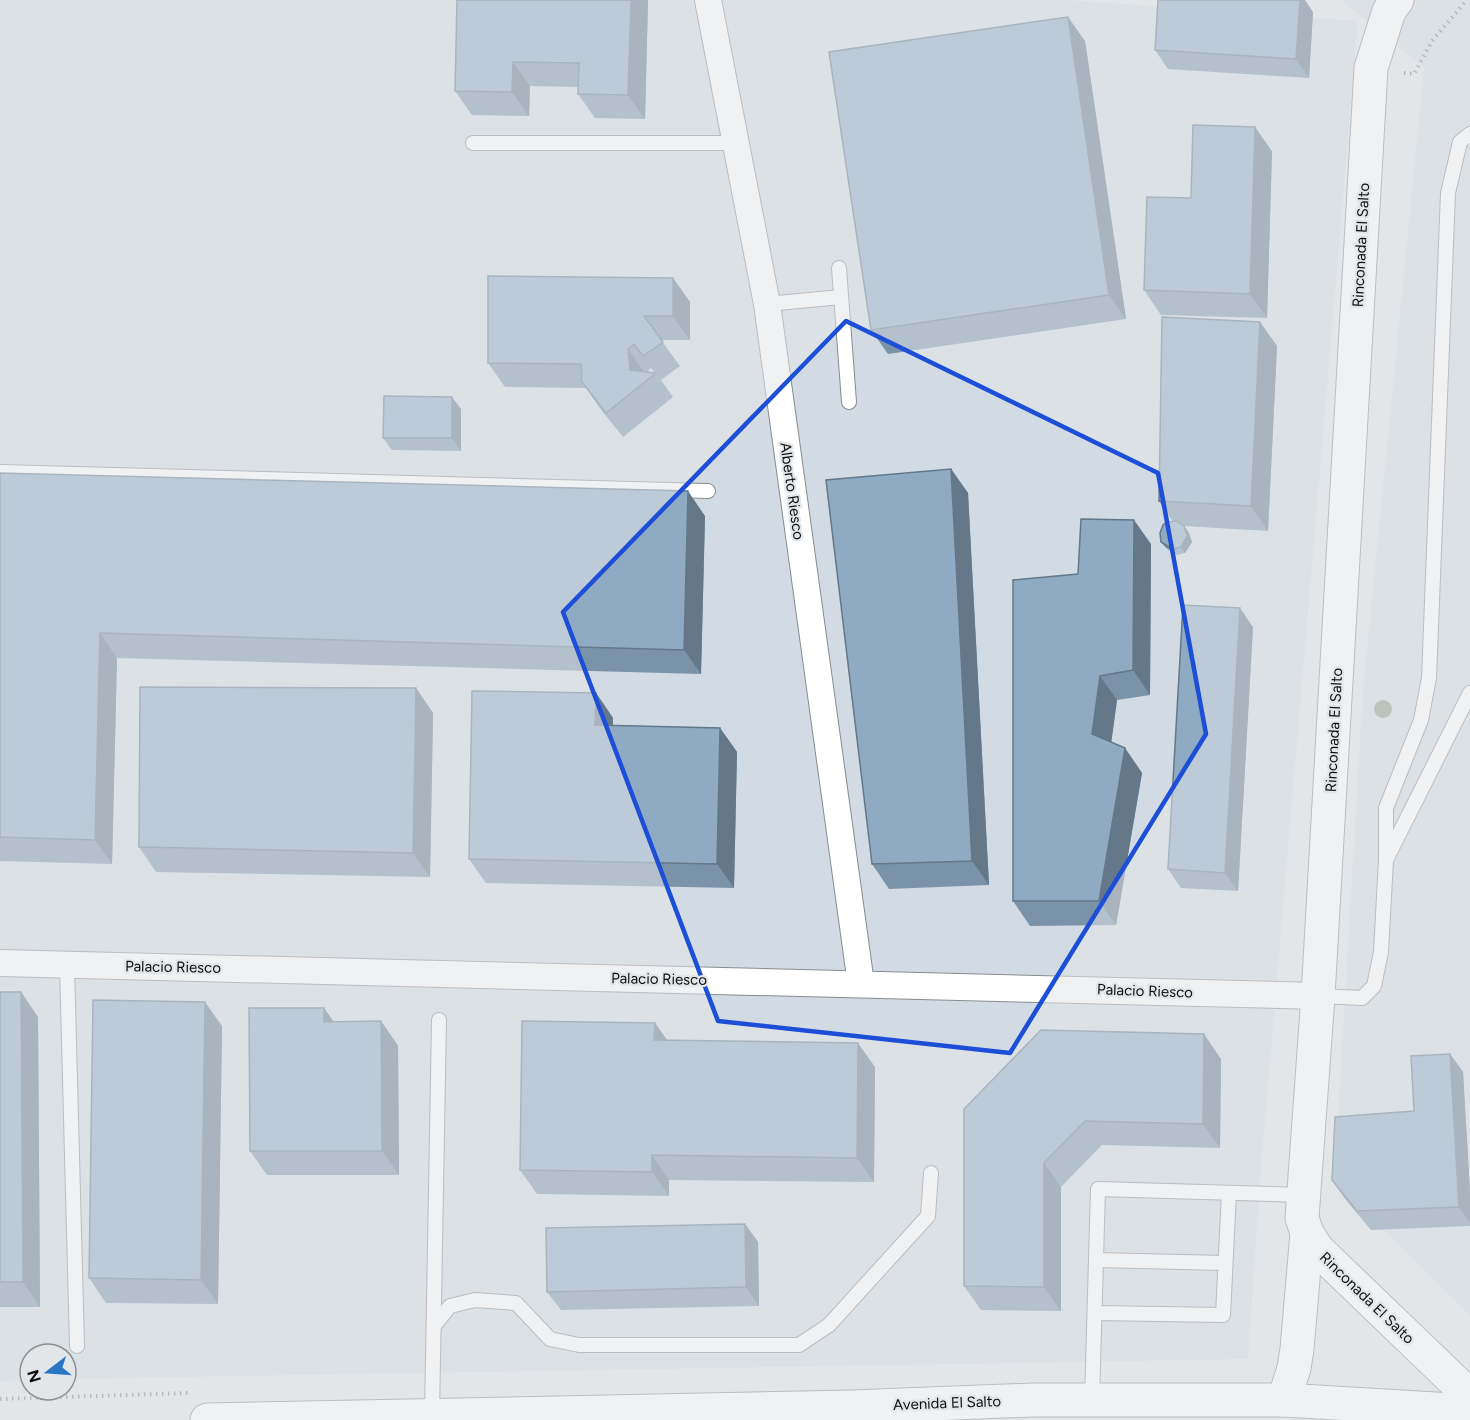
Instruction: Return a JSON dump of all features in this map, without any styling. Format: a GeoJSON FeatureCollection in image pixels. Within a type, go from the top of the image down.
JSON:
{"type":"FeatureCollection","features":[{"type":"Feature","properties":{"kind":"street","name":"Alberto Riesco"},"geometry":{"type":"LineString","coordinates":[[708,0],[766,304],[861,984]]}},
{"type":"Feature","properties":{"kind":"street","name":"Rinconada El Salto"},"geometry":{"type":"LineString","coordinates":[[1397,0],[1389,10],[1371,68],[1318,996],[1302,1218],[1307,1233],[1327,1259],[1470,1396]]}},
{"type":"Feature","properties":{"kind":"street","name":"Palacio Riesco"},"geometry":{"type":"LineString","coordinates":[[0,963],[1318,996]]}},
{"type":"Feature","properties":{"kind":"street"},"geometry":{"type":"LineString","coordinates":[[1284,1400],[1298,1349],[1307,1233]]}},
{"type":"Feature","properties":{"kind":"street","name":"Avenida El Salto"},"geometry":{"type":"LineString","coordinates":[[207,1420],[1092,1400],[1284,1400],[1470,1411]]}},
{"type":"Feature","properties":{"kind":"lane"},"geometry":{"type":"LineString","coordinates":[[1318,996],[1362,998],[1374,986],[1381,952],[1386,860],[1386,808],[1421,720],[1429,678],[1449,193],[1460,142],[1470,134]]}},
{"type":"Feature","properties":{"kind":"lane"},"geometry":{"type":"LineString","coordinates":[[473,143],[736,143]]}},
{"type":"Feature","properties":{"kind":"lane"},"geometry":{"type":"LineString","coordinates":[[839,268],[849,402]]}},
{"type":"Feature","properties":{"kind":"lane"},"geometry":{"type":"LineString","coordinates":[[766,304],[841,297]]}},
{"type":"Feature","properties":{"kind":"lane"},"geometry":{"type":"LineString","coordinates":[[0,472],[708,491]]}},
{"type":"Feature","properties":{"kind":"lane"},"geometry":{"type":"LineString","coordinates":[[1386,860],[1470,693]]}},
{"type":"Feature","properties":{"kind":"lane"},"geometry":{"type":"LineString","coordinates":[[67,965],[77,1342]]}},
{"type":"Feature","properties":{"kind":"lane"},"geometry":{"type":"LineString","coordinates":[[432,1415],[439,1020]]}},
{"type":"Feature","properties":{"kind":"lane"},"geometry":{"type":"LineString","coordinates":[[434,1326],[450,1306],[476,1300],[516,1303],[550,1338],[579,1346],[799,1345],[829,1325],[928,1216],[931,1173]]}},
{"type":"Feature","properties":{"kind":"lane"},"geometry":{"type":"LineString","coordinates":[[1092,1400],[1098,1190],[1302,1195]]}},
{"type":"Feature","properties":{"kind":"lane"},"geometry":{"type":"LineString","coordinates":[[1095,1312],[1223,1315],[1229,1193]]}},
{"type":"Feature","properties":{"kind":"lane"},"geometry":{"type":"LineString","coordinates":[[1096,1260],[1225,1263]]}},
{"type":"Feature","properties":{"kind":"path"},"geometry":{"type":"LineString","coordinates":[[1371,68],[1414,74],[1432,41],[1467,0]]}},
{"type":"Feature","properties":{"kind":"highlighted area"},"geometry":{"type":"Polygon","coordinates":[[[846,321],[1158,473],[1206,734],[1010,1053],[718,1021],[563,612],[846,321]]]}},
{"type":"Feature","properties":{"kind":"shaded area"},"geometry":{"type":"Polygon","coordinates":[[[0,0],[1067,0],[1358,21],[1261,1169],[1248,1359],[78,1379],[78,1342],[18,1342],[18,1380],[0,1381],[0,0]]]}},
{"type":"Feature","properties":{"kind":"shaded area"},"geometry":{"type":"Polygon","coordinates":[[[1341,0],[1470,0],[1470,1315],[1334,1182],[1363,690],[1424,68],[1341,0]]]}},
{"type":"Feature","properties":{"kind":"building"},"geometry":{"type":"Polygon","coordinates":[[[457,0],[631,0],[628,95],[578,94],[579,63],[513,62],[512,92],[455,91],[457,0]]]}},
{"type":"Feature","properties":{"kind":"building"},"geometry":{"type":"Polygon","coordinates":[[[1158,0],[1300,0],[1296,59],[1155,50],[1158,0]]]}},
{"type":"Feature","properties":{"kind":"building"},"geometry":{"type":"Polygon","coordinates":[[[1068,17],[1109,295],[871,330],[829,52],[1068,17]]]}},
{"type":"Feature","properties":{"kind":"building"},"geometry":{"type":"Polygon","coordinates":[[[1193,125],[1255,127],[1250,294],[1144,290],[1147,197],[1191,198],[1193,125]]]}},
{"type":"Feature","properties":{"kind":"building"},"geometry":{"type":"Polygon","coordinates":[[[488,276],[673,278],[673,316],[644,316],[663,342],[643,356],[634,344],[628,349],[630,370],[656,373],[606,413],[582,382],[581,364],[488,363],[488,276]]]}},
{"type":"Feature","properties":{"kind":"building"},"geometry":{"type":"Polygon","coordinates":[[[1162,317],[1260,322],[1251,506],[1159,501],[1162,317]]]}},
{"type":"Feature","properties":{"kind":"building"},"geometry":{"type":"Polygon","coordinates":[[[384,396],[452,397],[452,438],[383,438],[384,396]]]}},
{"type":"Feature","properties":{"kind":"building"},"geometry":{"type":"Polygon","coordinates":[[[951,469],[972,861],[872,864],[826,480],[951,469]]]}},
{"type":"Feature","properties":{"kind":"building"},"geometry":{"type":"Polygon","coordinates":[[[0,473],[688,491],[684,650],[100,633],[95,840],[0,837],[0,473]]]}},
{"type":"Feature","properties":{"kind":"building"},"geometry":{"type":"Polygon","coordinates":[[[1081,519],[1134,520],[1133,670],[1100,676],[1092,734],[1125,748],[1099,901],[1013,901],[1013,580],[1078,574],[1081,519]]]}},
{"type":"Feature","properties":{"kind":"building"},"geometry":{"type":"Polygon","coordinates":[[[1177,521],[1184,526],[1187,536],[1181,547],[1172,549],[1161,542],[1160,533],[1167,522],[1177,521]]]}},
{"type":"Feature","properties":{"kind":"building"},"geometry":{"type":"Polygon","coordinates":[[[1183,605],[1240,608],[1225,873],[1168,869],[1183,605]]]}},
{"type":"Feature","properties":{"kind":"building"},"geometry":{"type":"Polygon","coordinates":[[[140,687],[416,688],[413,853],[139,847],[140,687]]]}},
{"type":"Feature","properties":{"kind":"building"},"geometry":{"type":"Polygon","coordinates":[[[472,691],[596,693],[595,725],[720,728],[717,864],[469,859],[472,691]]]}},
{"type":"Feature","properties":{"kind":"building"},"geometry":{"type":"Polygon","coordinates":[[[0,992],[21,992],[23,1282],[0,1282],[0,992]]]}},
{"type":"Feature","properties":{"kind":"building"},"geometry":{"type":"Polygon","coordinates":[[[93,1000],[205,1002],[201,1280],[89,1278],[93,1000]]]}},
{"type":"Feature","properties":{"kind":"building"},"geometry":{"type":"Polygon","coordinates":[[[249,1008],[324,1008],[324,1022],[381,1021],[382,1151],[250,1151],[249,1008]]]}},
{"type":"Feature","properties":{"kind":"building"},"geometry":{"type":"Polygon","coordinates":[[[522,1021],[655,1023],[654,1040],[858,1043],[857,1158],[652,1155],[652,1172],[520,1170],[522,1021]]]}},
{"type":"Feature","properties":{"kind":"building"},"geometry":{"type":"Polygon","coordinates":[[[1041,1030],[1204,1034],[1203,1124],[1085,1121],[1044,1163],[1044,1287],[964,1286],[964,1109],[1041,1030]]]}},
{"type":"Feature","properties":{"kind":"building"},"geometry":{"type":"Polygon","coordinates":[[[1450,1054],[1459,1207],[1357,1211],[1332,1180],[1335,1117],[1414,1111],[1411,1056],[1450,1054]]]}},
{"type":"Feature","properties":{"kind":"building"},"geometry":{"type":"Polygon","coordinates":[[[745,1224],[746,1287],[547,1292],[546,1228],[745,1224]]]}}]}
